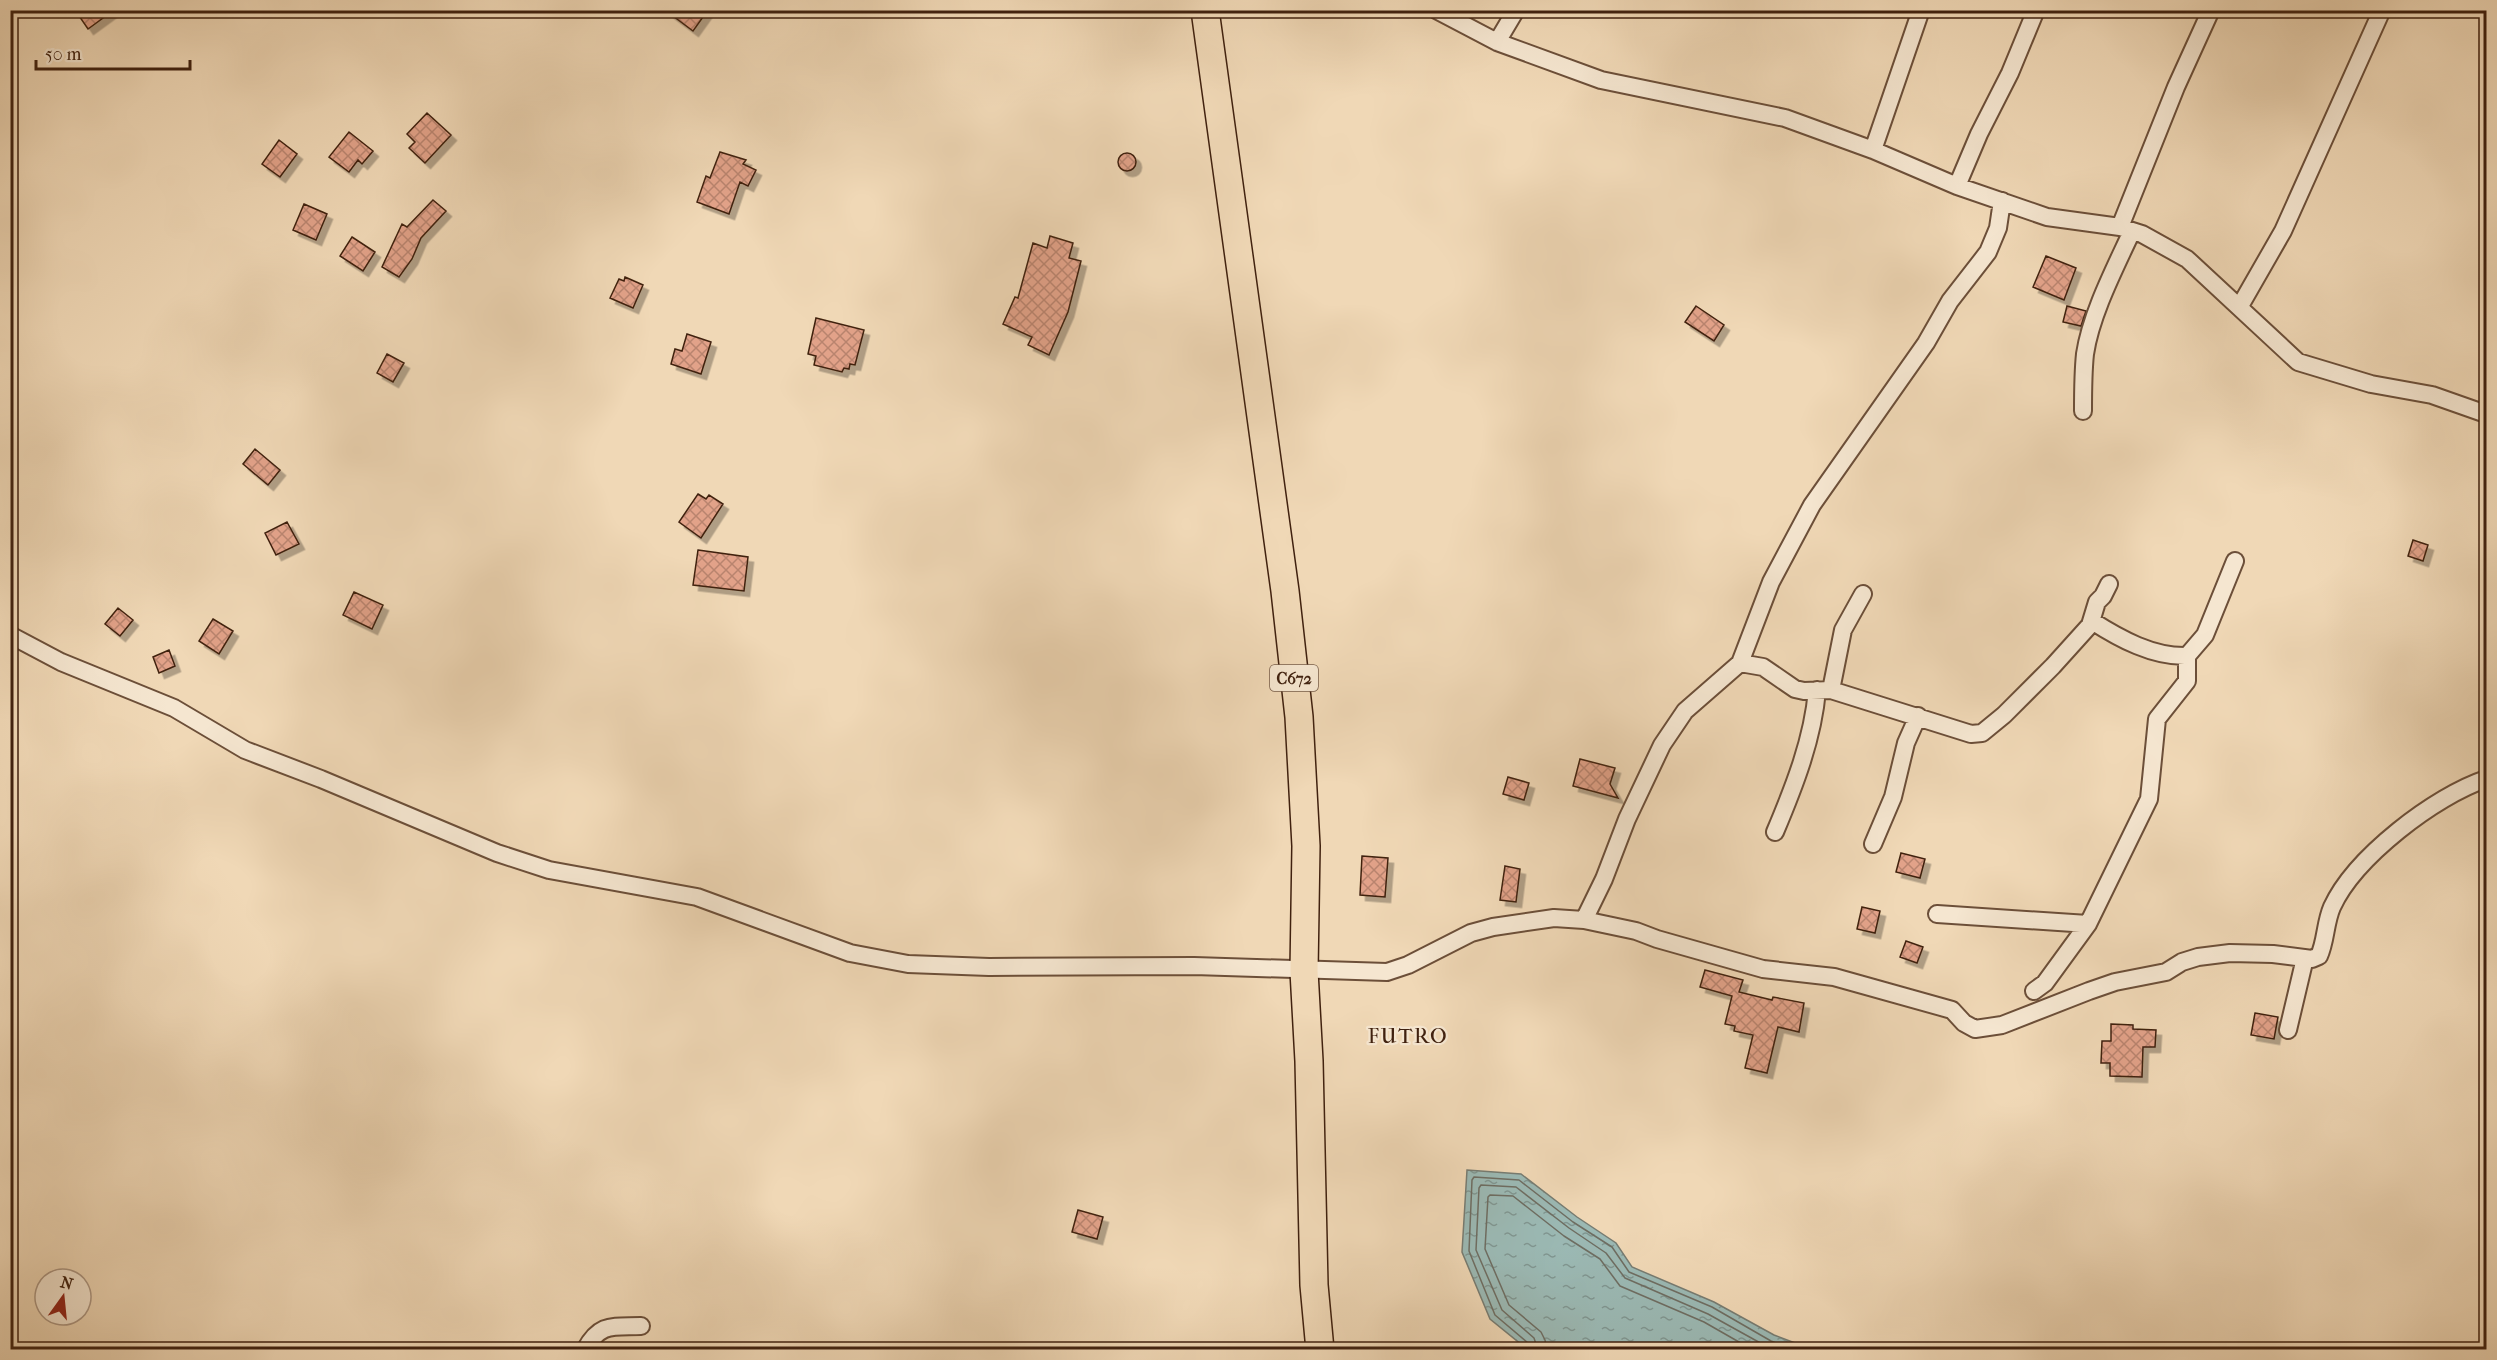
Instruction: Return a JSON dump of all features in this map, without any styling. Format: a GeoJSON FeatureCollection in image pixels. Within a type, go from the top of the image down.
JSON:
{"type":"FeatureCollection","features":[{"type":"Feature","properties":{"kind":"main road","name":"C672"},"geometry":{"type":"LineString","coordinates":[[1205,10],[1285,591],[1299,717],[1305,846],[1304,971],[1309,1061],[1314,1285],[1320,1350]]}},
{"type":"Feature","properties":{"kind":"street"},"geometry":{"type":"LineString","coordinates":[[1436,10],[1497,42],[1601,80],[1785,118],[1874,150],[1957,186],[2046,217],[2126,229],[2142,234],[2187,259],[2298,362],[2371,384],[2432,395],[2487,414]]}},
{"type":"Feature","properties":{"kind":"street"},"geometry":{"type":"LineString","coordinates":[[1497,42],[1516,10]]}},
{"type":"Feature","properties":{"kind":"street"},"geometry":{"type":"LineString","coordinates":[[1874,150],[1921,10]]}},
{"type":"Feature","properties":{"kind":"street"},"geometry":{"type":"LineString","coordinates":[[1957,186],[1979,134],[2010,74],[2036,10]]}},
{"type":"Feature","properties":{"kind":"street"},"geometry":{"type":"LineString","coordinates":[[2083,411],[2082,383],[2086,351],[2103,295],[2176,87],[2211,10]]}},
{"type":"Feature","properties":{"kind":"street"},"geometry":{"type":"LineString","coordinates":[[2240,306],[2283,231],[2382,10]]}},
{"type":"Feature","properties":{"kind":"street"},"geometry":{"type":"LineString","coordinates":[[1584,920],[1604,879],[1627,819],[1662,745],[1685,711],[1740,663],[1771,582],[1812,505],[1926,343],[1950,301],[1988,252],[1998,228],[2002,201]]}},
{"type":"Feature","properties":{"kind":"street"},"geometry":{"type":"LineString","coordinates":[[2034,991],[2045,983],[2088,924],[2149,799],[2157,719],[2187,681],[2187,656],[2205,635],[2235,561]]}},
{"type":"Feature","properties":{"kind":"street"},"geometry":{"type":"LineString","coordinates":[[1740,663],[1763,667],[1795,689],[1824,690],[1918,716],[1971,734],[1982,733],[2004,715],[2053,666],[2091,621],[2097,602],[2109,584]]}},
{"type":"Feature","properties":{"kind":"street"},"geometry":{"type":"LineString","coordinates":[[1775,832],[1792,790],[1815,710],[1824,690],[1843,630],[1863,594]]}},
{"type":"Feature","properties":{"kind":"street"},"geometry":{"type":"LineString","coordinates":[[2091,621],[2146,649],[2175,657],[2187,656]]}},
{"type":"Feature","properties":{"kind":"street"},"geometry":{"type":"LineString","coordinates":[[10,635],[61,662],[174,708],[245,750],[321,779],[497,853],[549,870],[697,897],[850,953],[908,964],[989,967],[1194,966],[1387,972],[1408,965],[1471,933],[1493,927],[1554,918],[1584,920],[1636,931],[1763,969],[1834,977],[1952,1010],[1964,1023],[1975,1029],[2002,1025],[2115,982],[2166,972],[2182,962],[2198,957],[2255,953],[2312,959],[2319,956],[2332,908],[2348,882],[2372,856],[2416,817],[2442,798],[2487,779]]}},
{"type":"Feature","properties":{"kind":"street"},"geometry":{"type":"LineString","coordinates":[[1874,844],[1893,797],[1906,743],[1918,716]]}},
{"type":"Feature","properties":{"kind":"street"},"geometry":{"type":"LineString","coordinates":[[1937,914],[2088,924]]}},
{"type":"Feature","properties":{"kind":"street"},"geometry":{"type":"LineString","coordinates":[[2288,1030],[2305,958]]}},
{"type":"Feature","properties":{"kind":"street"},"geometry":{"type":"LineString","coordinates":[[585,1350],[593,1334],[609,1327],[641,1326]]}},
{"type":"Feature","properties":{"kind":"water"},"geometry":{"type":"Polygon","coordinates":[[[1467,1170],[1521,1174],[1577,1217],[1616,1243],[1632,1267],[1714,1302],[1774,1335],[1811,1349],[1527,1349],[1490,1319],[1462,1252],[1467,1170]]]}},
{"type":"Feature","properties":{"kind":"building"},"geometry":{"type":"Polygon","coordinates":[[[75,10],[114,10],[88,29],[75,10]]]}},
{"type":"Feature","properties":{"kind":"building"},"geometry":{"type":"Polygon","coordinates":[[[665,10],[708,10],[693,31],[665,10]]]}},
{"type":"Feature","properties":{"kind":"building"},"geometry":{"type":"Polygon","coordinates":[[[427,113],[451,135],[425,163],[409,148],[415,142],[407,134],[427,113]]]}},
{"type":"Feature","properties":{"kind":"building"},"geometry":{"type":"Polygon","coordinates":[[[349,132],[373,151],[362,164],[358,160],[349,172],[329,157],[349,132]]]}},
{"type":"Feature","properties":{"kind":"building"},"geometry":{"type":"Polygon","coordinates":[[[279,140],[297,154],[280,177],[262,164],[279,140]]]}},
{"type":"Feature","properties":{"kind":"building"},"geometry":{"type":"Polygon","coordinates":[[[720,152],[746,160],[743,164],[756,170],[748,186],[740,182],[729,214],[697,202],[706,176],[710,178],[720,152]]]}},
{"type":"Feature","properties":{"kind":"building"},"geometry":{"type":"Polygon","coordinates":[[[1123,153],[1131,153],[1136,158],[1134,169],[1123,171],[1118,166],[1118,158],[1123,153]]]}},
{"type":"Feature","properties":{"kind":"building"},"geometry":{"type":"Polygon","coordinates":[[[433,200],[446,211],[421,238],[412,259],[399,277],[382,267],[402,224],[407,227],[433,200]]]}},
{"type":"Feature","properties":{"kind":"building"},"geometry":{"type":"Polygon","coordinates":[[[304,204],[327,214],[316,240],[293,230],[304,204]]]}},
{"type":"Feature","properties":{"kind":"building"},"geometry":{"type":"Polygon","coordinates":[[[1050,236],[1073,243],[1069,258],[1081,261],[1068,312],[1049,355],[1028,345],[1032,337],[1003,324],[1015,297],[1018,298],[1033,243],[1047,248],[1050,236]]]}},
{"type":"Feature","properties":{"kind":"building"},"geometry":{"type":"Polygon","coordinates":[[[352,237],[375,252],[363,271],[340,256],[352,237]]]}},
{"type":"Feature","properties":{"kind":"building"},"geometry":{"type":"Polygon","coordinates":[[[2046,256],[2076,268],[2064,300],[2033,287],[2046,256]]]}},
{"type":"Feature","properties":{"kind":"building"},"geometry":{"type":"Polygon","coordinates":[[[625,277],[643,285],[633,308],[610,298],[619,279],[624,281],[625,277]]]}},
{"type":"Feature","properties":{"kind":"building"},"geometry":{"type":"Polygon","coordinates":[[[1696,306],[1724,325],[1714,341],[1685,322],[1696,306]]]}},
{"type":"Feature","properties":{"kind":"building"},"geometry":{"type":"Polygon","coordinates":[[[2067,306],[2086,311],[2081,326],[2063,322],[2067,306]]]}},
{"type":"Feature","properties":{"kind":"building"},"geometry":{"type":"Polygon","coordinates":[[[816,318],[864,330],[855,365],[850,364],[849,369],[844,368],[842,372],[814,365],[816,356],[808,354],[816,318]]]}},
{"type":"Feature","properties":{"kind":"building"},"geometry":{"type":"Polygon","coordinates":[[[687,334],[711,342],[701,374],[671,364],[675,349],[682,351],[687,334]]]}},
{"type":"Feature","properties":{"kind":"building"},"geometry":{"type":"Polygon","coordinates":[[[387,354],[404,363],[393,382],[377,373],[387,354]]]}},
{"type":"Feature","properties":{"kind":"building"},"geometry":{"type":"Polygon","coordinates":[[[255,449],[280,470],[268,485],[243,464],[255,449]]]}},
{"type":"Feature","properties":{"kind":"building"},"geometry":{"type":"Polygon","coordinates":[[[698,494],[706,499],[709,495],[723,504],[701,538],[679,522],[698,494]]]}},
{"type":"Feature","properties":{"kind":"building"},"geometry":{"type":"Polygon","coordinates":[[[287,522],[299,544],[276,555],[265,533],[287,522]]]}},
{"type":"Feature","properties":{"kind":"building"},"geometry":{"type":"Polygon","coordinates":[[[2413,540],[2428,545],[2423,561],[2408,556],[2413,540]]]}},
{"type":"Feature","properties":{"kind":"building"},"geometry":{"type":"Polygon","coordinates":[[[698,550],[748,557],[744,591],[693,585],[698,550]]]}},
{"type":"Feature","properties":{"kind":"building"},"geometry":{"type":"Polygon","coordinates":[[[354,592],[383,605],[372,629],[343,615],[354,592]]]}},
{"type":"Feature","properties":{"kind":"building"},"geometry":{"type":"Polygon","coordinates":[[[118,608],[133,620],[120,636],[105,624],[118,608]]]}},
{"type":"Feature","properties":{"kind":"building"},"geometry":{"type":"Polygon","coordinates":[[[213,619],[233,631],[219,654],[199,641],[213,619]]]}},
{"type":"Feature","properties":{"kind":"building"},"geometry":{"type":"Polygon","coordinates":[[[169,650],[175,666],[159,673],[153,657],[169,650]]]}},
{"type":"Feature","properties":{"kind":"building"},"geometry":{"type":"Polygon","coordinates":[[[1580,759],[1615,768],[1610,784],[1618,798],[1573,786],[1580,759]]]}},
{"type":"Feature","properties":{"kind":"building"},"geometry":{"type":"Polygon","coordinates":[[[1508,777],[1529,783],[1524,800],[1503,794],[1508,777]]]}},
{"type":"Feature","properties":{"kind":"building"},"geometry":{"type":"Polygon","coordinates":[[[1901,853],[1925,859],[1920,878],[1896,872],[1901,853]]]}},
{"type":"Feature","properties":{"kind":"building"},"geometry":{"type":"Polygon","coordinates":[[[1362,856],[1388,858],[1385,897],[1360,895],[1362,856]]]}},
{"type":"Feature","properties":{"kind":"building"},"geometry":{"type":"Polygon","coordinates":[[[1505,866],[1520,869],[1516,902],[1500,900],[1505,866]]]}},
{"type":"Feature","properties":{"kind":"building"},"geometry":{"type":"Polygon","coordinates":[[[1862,907],[1880,911],[1875,933],[1857,929],[1862,907]]]}},
{"type":"Feature","properties":{"kind":"building"},"geometry":{"type":"Polygon","coordinates":[[[1906,941],[1923,947],[1917,963],[1900,957],[1906,941]]]}},
{"type":"Feature","properties":{"kind":"building"},"geometry":{"type":"Polygon","coordinates":[[[1705,970],[1743,980],[1739,992],[1772,1000],[1773,997],[1804,1003],[1799,1032],[1778,1027],[1767,1073],[1745,1068],[1753,1035],[1734,1031],[1735,1026],[1725,1024],[1732,996],[1700,987],[1705,970]]]}},
{"type":"Feature","properties":{"kind":"building"},"geometry":{"type":"Polygon","coordinates":[[[2255,1013],[2278,1017],[2274,1039],[2251,1035],[2255,1013]]]}},
{"type":"Feature","properties":{"kind":"building"},"geometry":{"type":"Polygon","coordinates":[[[2111,1024],[2133,1025],[2133,1029],[2156,1030],[2155,1047],[2143,1047],[2142,1077],[2110,1076],[2110,1063],[2101,1063],[2102,1041],[2111,1041],[2111,1024]]]}},
{"type":"Feature","properties":{"kind":"building"},"geometry":{"type":"Polygon","coordinates":[[[1078,1210],[1103,1217],[1097,1239],[1072,1232],[1078,1210]]]}},
{"type":"Feature","properties":{"kind":"district","name":"FUTRO"},"geometry":{"type":"Point","coordinates":[1408,1036]}}]}
